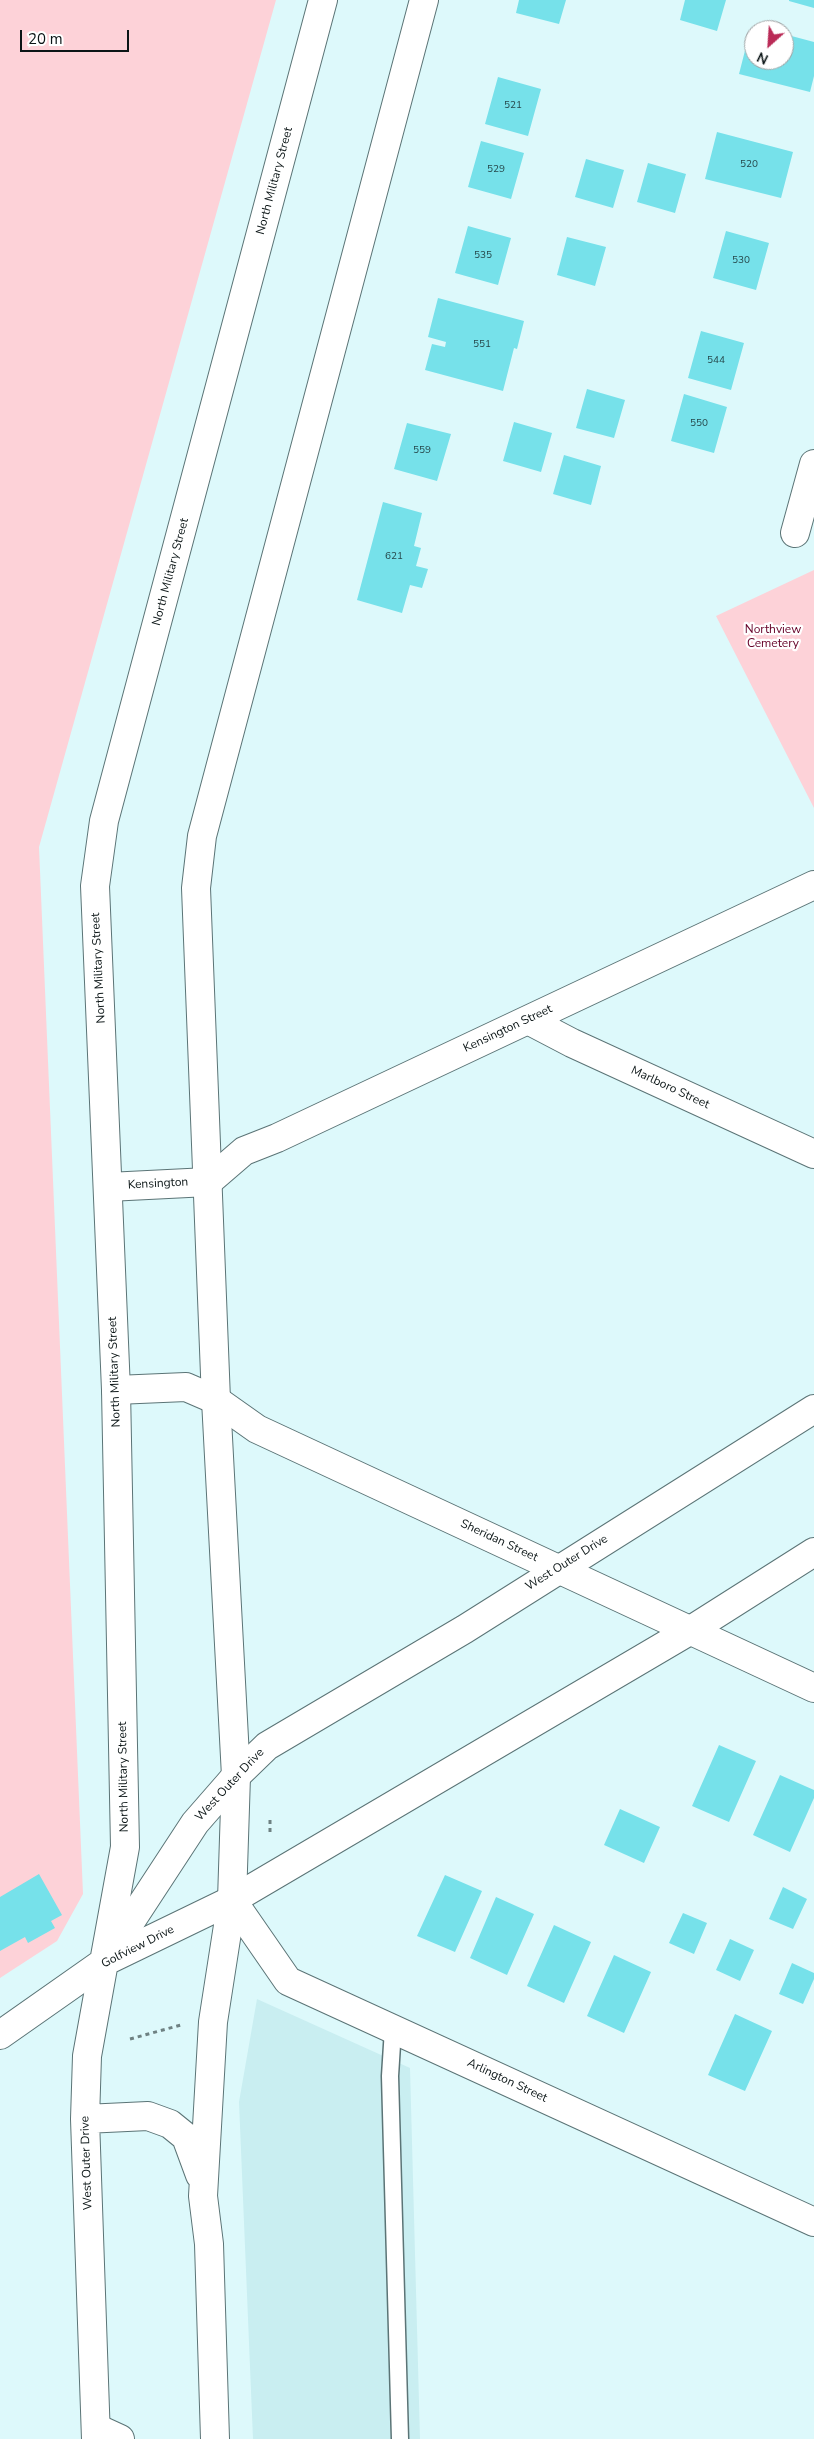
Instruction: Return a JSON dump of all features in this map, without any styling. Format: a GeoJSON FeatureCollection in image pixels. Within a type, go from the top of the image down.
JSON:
{"type":"FeatureCollection","features":[{"type":"Feature","properties":{"kind":"street","name":"North Military Street"},"geometry":{"type":"LineString","coordinates":[[104,1962],[125,1847],[116,1390],[95,886],[104,821],[323,0]]}},
{"type":"Feature","properties":{"kind":"street"},"geometry":{"type":"LineString","coordinates":[[203,2196],[213,2022],[232,1900],[236,1776],[216,1400],[196,888],[202,836],[424,0]]}},
{"type":"Feature","properties":{"kind":"street"},"geometry":{"type":"LineString","coordinates":[[795,534],[814,464]]}},
{"type":"Feature","properties":{"kind":"street","name":"Kensington Street"},"geometry":{"type":"LineString","coordinates":[[208,1182],[244,1151],[814,885]]}},
{"type":"Feature","properties":{"kind":"street","name":"Marlboro Street"},"geometry":{"type":"LineString","coordinates":[[528,1020],[572,1043],[814,1154]]}},
{"type":"Feature","properties":{"kind":"street","name":"Kensington"},"geometry":{"type":"LineString","coordinates":[[108,1187],[208,1182]]}},
{"type":"Feature","properties":{"kind":"street","name":"Sheridan Street"},"geometry":{"type":"LineString","coordinates":[[116,1390],[186,1387],[216,1400],[257,1429],[814,1688]]}},
{"type":"Feature","properties":{"kind":"street","name":"West Outer Drive"},"geometry":{"type":"LineString","coordinates":[[104,2435],[85,2119],[87,2056],[104,1962],[195,1823],[236,1776],[267,1746],[465,1629],[558,1568],[814,1409]]}},
{"type":"Feature","properties":{"kind":"street"},"geometry":{"type":"LineString","coordinates":[[232,1900],[691,1630],[814,1552]]}},
{"type":"Feature","properties":{"kind":"street","name":"Golfview Drive"},"geometry":{"type":"LineString","coordinates":[[0,2035],[104,1962],[232,1900]]}},
{"type":"Feature","properties":{"kind":"street","name":"Arlington Street"},"geometry":{"type":"LineString","coordinates":[[232,1900],[288,1981],[814,2222]]}},
{"type":"Feature","properties":{"kind":"street"},"geometry":{"type":"LineString","coordinates":[[85,2119],[148,2116],[170,2124],[186,2137],[199,2168],[209,2244],[215,2439]]}},
{"type":"Feature","properties":{"kind":"lane"},"geometry":{"type":"LineString","coordinates":[[392,2028],[390,2076],[400,2439]]}},
{"type":"Feature","properties":{"kind":"path"},"geometry":{"type":"LineString","coordinates":[[130,2039],[181,2024]]}},
{"type":"Feature","properties":{"kind":"shaded area"},"geometry":{"type":"Polygon","coordinates":[[[257,1999],[410,2068],[420,2439],[253,2439],[239,2102],[257,1999]]]}},
{"type":"Feature","properties":{"kind":"green space"},"geometry":{"type":"Polygon","coordinates":[[[0,0],[276,0],[39,847],[83,1894],[57,1941],[0,1978],[0,0]]]}},
{"type":"Feature","properties":{"kind":"green space","name":"Northview Cemetery"},"geometry":{"type":"Polygon","coordinates":[[[814,570],[814,808],[716,616],[814,570]]]}},
{"type":"Feature","properties":{"kind":"building"},"geometry":{"type":"Polygon","coordinates":[[[519,0],[566,0],[559,24],[516,13],[519,0]]]}},
{"type":"Feature","properties":{"kind":"building"},"geometry":{"type":"Polygon","coordinates":[[[685,0],[726,0],[717,31],[680,20],[685,0]]]}},
{"type":"Feature","properties":{"kind":"building"},"geometry":{"type":"Polygon","coordinates":[[[814,0],[814,8],[789,1],[814,0]]]}},
{"type":"Feature","properties":{"kind":"building"},"geometry":{"type":"Polygon","coordinates":[[[794,37],[814,42],[814,76],[810,92],[739,74],[744,54],[744,70],[794,70],[794,37]]]}},
{"type":"Feature","properties":{"kind":"building"},"geometry":{"type":"Polygon","coordinates":[[[498,77],[541,89],[528,136],[485,124],[498,77]]]}},
{"type":"Feature","properties":{"kind":"building"},"geometry":{"type":"Polygon","coordinates":[[[717,132],[793,152],[781,198],[705,179],[717,132]]]}},
{"type":"Feature","properties":{"kind":"building"},"geometry":{"type":"Polygon","coordinates":[[[481,141],[524,153],[511,199],[468,187],[481,141]]]}},
{"type":"Feature","properties":{"kind":"building"},"geometry":{"type":"Polygon","coordinates":[[[586,159],[624,170],[613,208],[575,197],[586,159]]]}},
{"type":"Feature","properties":{"kind":"building"},"geometry":{"type":"Polygon","coordinates":[[[648,163],[686,174],[675,213],[637,202],[648,163]]]}},
{"type":"Feature","properties":{"kind":"building"},"geometry":{"type":"Polygon","coordinates":[[[468,226],[511,238],[498,285],[455,273],[468,226]]]}},
{"type":"Feature","properties":{"kind":"building"},"geometry":{"type":"Polygon","coordinates":[[[726,231],[769,243],[756,290],[713,278],[726,231]]]}},
{"type":"Feature","properties":{"kind":"building"},"geometry":{"type":"Polygon","coordinates":[[[567,237],[606,247],[595,286],[557,275],[567,237]]]}},
{"type":"Feature","properties":{"kind":"building"},"geometry":{"type":"Polygon","coordinates":[[[438,298],[524,321],[517,349],[514,348],[503,391],[425,370],[432,344],[445,347],[446,342],[428,337],[438,298]]]}},
{"type":"Feature","properties":{"kind":"building"},"geometry":{"type":"Polygon","coordinates":[[[701,331],[744,343],[731,390],[688,378],[701,331]]]}},
{"type":"Feature","properties":{"kind":"building"},"geometry":{"type":"Polygon","coordinates":[[[587,389],[625,400],[614,438],[576,428],[587,389]]]}},
{"type":"Feature","properties":{"kind":"building"},"geometry":{"type":"Polygon","coordinates":[[[684,394],[727,407],[714,453],[671,441],[684,394]]]}},
{"type":"Feature","properties":{"kind":"building"},"geometry":{"type":"Polygon","coordinates":[[[514,422],[552,433],[541,472],[503,461],[514,422]]]}},
{"type":"Feature","properties":{"kind":"building"},"geometry":{"type":"Polygon","coordinates":[[[407,423],[451,434],[437,481],[394,469],[407,423]]]}},
{"type":"Feature","properties":{"kind":"building"},"geometry":{"type":"Polygon","coordinates":[[[564,455],[601,466],[591,505],[553,494],[564,455]]]}},
{"type":"Feature","properties":{"kind":"building"},"geometry":{"type":"Polygon","coordinates":[[[383,502],[422,513],[414,546],[421,548],[416,566],[428,569],[422,588],[410,585],[402,613],[357,600],[383,502]]]}},
{"type":"Feature","properties":{"kind":"building"},"geometry":{"type":"Polygon","coordinates":[[[719,1745],[756,1761],[729,1822],[692,1806],[719,1745]]]}},
{"type":"Feature","properties":{"kind":"building"},"geometry":{"type":"Polygon","coordinates":[[[780,1775],[814,1790],[814,1798],[790,1852],[753,1835],[780,1775]]]}},
{"type":"Feature","properties":{"kind":"building"},"geometry":{"type":"Polygon","coordinates":[[[620,1809],[660,1827],[644,1863],[604,1845],[620,1809]]]}},
{"type":"Feature","properties":{"kind":"building"},"geometry":{"type":"Polygon","coordinates":[[[39,1874],[62,1915],[51,1921],[55,1928],[28,1943],[25,1937],[0,1951],[0,1897],[39,1874]]]}},
{"type":"Feature","properties":{"kind":"building"},"geometry":{"type":"Polygon","coordinates":[[[445,1875],[482,1891],[455,1952],[417,1936],[445,1875]]]}},
{"type":"Feature","properties":{"kind":"building"},"geometry":{"type":"Polygon","coordinates":[[[783,1887],[807,1899],[793,1929],[769,1919],[783,1887]]]}},
{"type":"Feature","properties":{"kind":"building"},"geometry":{"type":"Polygon","coordinates":[[[496,1897],[534,1914],[507,1975],[470,1958],[496,1897]]]}},
{"type":"Feature","properties":{"kind":"building"},"geometry":{"type":"Polygon","coordinates":[[[683,1913],[707,1923],[694,1954],[669,1943],[683,1913]]]}},
{"type":"Feature","properties":{"kind":"building"},"geometry":{"type":"Polygon","coordinates":[[[554,1925],[591,1942],[564,2003],[527,1986],[554,1925]]]}},
{"type":"Feature","properties":{"kind":"building"},"geometry":{"type":"Polygon","coordinates":[[[730,1939],[754,1950],[740,1981],[716,1970],[730,1939]]]}},
{"type":"Feature","properties":{"kind":"building"},"geometry":{"type":"Polygon","coordinates":[[[614,1955],[651,1972],[624,2033],[587,2016],[614,1955]]]}},
{"type":"Feature","properties":{"kind":"building"},"geometry":{"type":"Polygon","coordinates":[[[792,1963],[814,1973],[814,1979],[803,2004],[779,1994],[792,1963]]]}},
{"type":"Feature","properties":{"kind":"building"},"geometry":{"type":"Polygon","coordinates":[[[735,2014],[772,2031],[745,2091],[708,2075],[735,2014]]]}}]}
